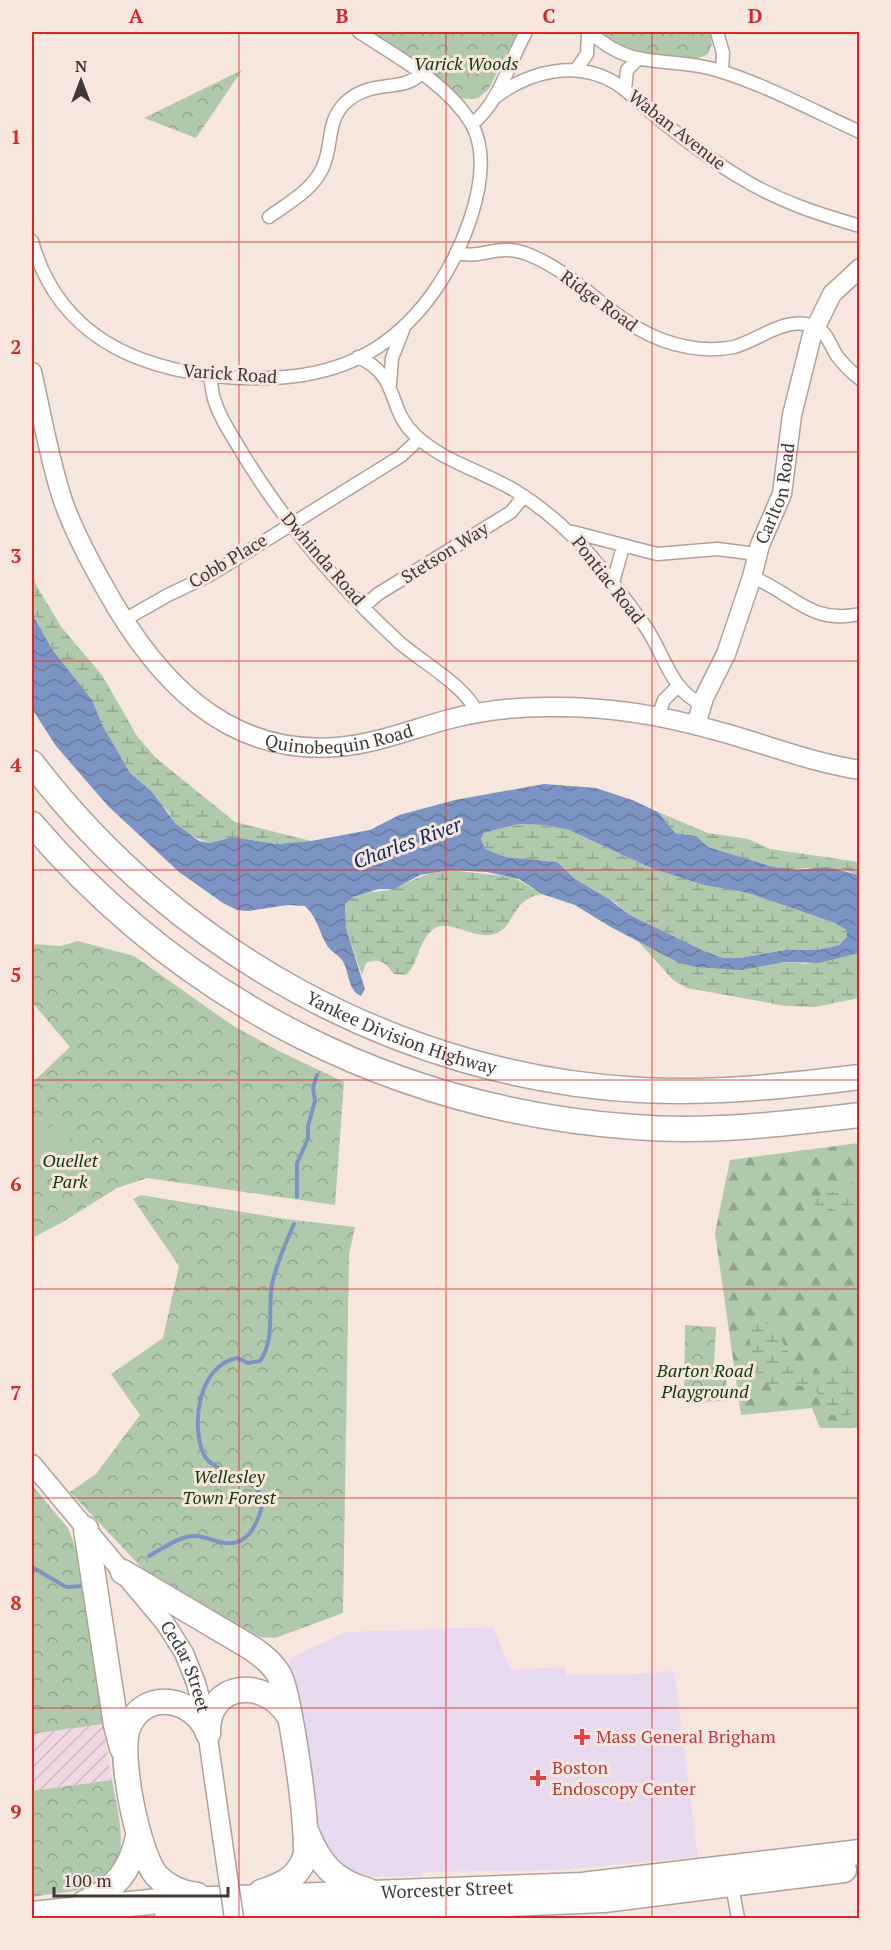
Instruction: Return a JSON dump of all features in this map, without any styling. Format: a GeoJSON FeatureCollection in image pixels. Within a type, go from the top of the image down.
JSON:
{"type":"FeatureCollection","features":[{"type":"Feature","properties":{"kind":"highway","name":"Yankee Division Highway"},"geometry":{"type":"LineString","coordinates":[[32,763],[110,854],[190,922],[287,985],[392,1035],[492,1067],[554,1080],[617,1088],[723,1091],[860,1077]]}},
{"type":"Feature","properties":{"kind":"highway"},"geometry":{"type":"LineString","coordinates":[[32,824],[116,911],[196,975],[303,1038],[402,1080],[506,1109],[592,1123],[635,1127],[742,1128],[860,1115]]}},
{"type":"Feature","properties":{"kind":"highway"},"geometry":{"type":"LineString","coordinates":[[86,1529],[116,1725],[125,1755],[138,1837],[152,1869],[166,1884],[191,1894],[220,1899]]}},
{"type":"Feature","properties":{"kind":"highway"},"geometry":{"type":"LineString","coordinates":[[123,1572],[242,1642],[269,1661],[283,1683],[307,1833],[305,1856],[294,1875],[283,1884],[247,1897]]}},
{"type":"Feature","properties":{"kind":"highway"},"geometry":{"type":"LineString","coordinates":[[208,1733],[209,1718],[217,1704],[229,1694],[243,1689],[266,1693],[280,1704],[289,1716]]}},
{"type":"Feature","properties":{"kind":"highway"},"geometry":{"type":"LineString","coordinates":[[125,1755],[129,1725],[138,1713],[154,1703],[171,1701],[190,1708],[202,1720],[208,1733]]}},
{"type":"Feature","properties":{"kind":"highway"},"geometry":{"type":"LineString","coordinates":[[307,1833],[321,1860],[338,1879],[356,1887],[384,1893]]}},
{"type":"Feature","properties":{"kind":"highway"},"geometry":{"type":"LineString","coordinates":[[72,1908],[102,1895],[116,1885],[129,1865],[138,1837]]}},
{"type":"Feature","properties":{"kind":"highway","name":"Worcester Street"},"geometry":{"type":"LineString","coordinates":[[32,1914],[72,1908],[247,1897],[611,1882],[860,1852]]}},
{"type":"Feature","properties":{"kind":"highway","name":"Worcester Street"},"geometry":{"type":"LineString","coordinates":[[167,1918],[544,1911],[860,1868]]}},
{"type":"Feature","properties":{"kind":"highway"},"geometry":{"type":"LineString","coordinates":[[489,1918],[544,1911]]}},
{"type":"Feature","properties":{"kind":"main road","name":"Carlton Road"},"geometry":{"type":"LineString","coordinates":[[696,725],[702,704],[726,654],[752,577],[757,555],[782,494],[794,404],[815,327],[832,294],[860,268]]}},
{"type":"Feature","properties":{"kind":"main road","name":"Quinobequin Road"},"geometry":{"type":"LineString","coordinates":[[32,372],[64,504],[90,561],[124,620],[150,657],[188,699],[226,723],[267,740],[306,747],[347,746],[477,713],[560,707],[658,716],[696,725],[802,758],[860,770]]}},
{"type":"Feature","properties":{"kind":"main road","name":"Cedar Street"},"geometry":{"type":"LineString","coordinates":[[32,1464],[170,1629],[181,1647],[196,1683],[208,1733],[234,1918]]}},
{"type":"Feature","properties":{"kind":"street","name":"Varick Road"},"geometry":{"type":"LineString","coordinates":[[32,241],[35,266],[65,307],[88,330],[108,345],[155,365],[211,375],[270,379],[295,377],[330,369],[358,357],[385,341],[407,323],[436,289],[456,253],[473,212],[479,184],[480,149],[472,124],[460,109],[421,73],[359,32]]}},
{"type":"Feature","properties":{"kind":"street"},"geometry":{"type":"LineString","coordinates":[[472,124],[483,114],[493,99],[526,32]]}},
{"type":"Feature","properties":{"kind":"street"},"geometry":{"type":"LineString","coordinates":[[576,70],[587,54],[589,32]]}},
{"type":"Feature","properties":{"kind":"street","name":"Waban Avenue"},"geometry":{"type":"LineString","coordinates":[[589,32],[611,48],[638,59],[699,66],[722,72],[860,132]]}},
{"type":"Feature","properties":{"kind":"street"},"geometry":{"type":"LineString","coordinates":[[717,32],[723,53],[722,72]]}},
{"type":"Feature","properties":{"kind":"street"},"geometry":{"type":"LineString","coordinates":[[625,90],[627,70],[638,59]]}},
{"type":"Feature","properties":{"kind":"street","name":"Waban Avenue"},"geometry":{"type":"LineString","coordinates":[[493,99],[514,84],[540,74],[576,70],[598,75],[625,90],[668,126],[740,178],[799,207],[860,226]]}},
{"type":"Feature","properties":{"kind":"street"},"geometry":{"type":"LineString","coordinates":[[269,217],[304,192],[319,175],[325,162],[332,122],[344,104],[363,89],[408,83],[421,73]]}},
{"type":"Feature","properties":{"kind":"street","name":"Ridge Road"},"geometry":{"type":"LineString","coordinates":[[456,253],[468,255],[503,248],[529,254],[552,267],[634,327],[657,338],[689,348],[727,348],[787,325],[815,327]]}},
{"type":"Feature","properties":{"kind":"street","name":"Pontiac Road"},"geometry":{"type":"LineString","coordinates":[[390,384],[392,358],[407,323]]}},
{"type":"Feature","properties":{"kind":"street"},"geometry":{"type":"LineString","coordinates":[[815,327],[822,332],[842,362],[860,379]]}},
{"type":"Feature","properties":{"kind":"street","name":"Pontiac Road"},"geometry":{"type":"LineString","coordinates":[[358,357],[375,367],[390,384],[403,420],[419,439],[524,496],[569,530],[613,582],[651,634],[685,696],[702,704]]}},
{"type":"Feature","properties":{"kind":"street","name":"Dwhinda Road"},"geometry":{"type":"LineString","coordinates":[[211,375],[211,390],[218,412],[254,471],[290,523],[329,573],[401,644],[468,698],[477,713]]}},
{"type":"Feature","properties":{"kind":"street","name":"Cobb Place"},"geometry":{"type":"LineString","coordinates":[[124,620],[210,575],[290,523],[401,456],[419,439]]}},
{"type":"Feature","properties":{"kind":"street","name":"Stetson Way"},"geometry":{"type":"LineString","coordinates":[[363,607],[378,594],[511,512],[524,496]]}},
{"type":"Feature","properties":{"kind":"street"},"geometry":{"type":"LineString","coordinates":[[569,530],[623,547],[666,555],[717,549],[757,555]]}},
{"type":"Feature","properties":{"kind":"street"},"geometry":{"type":"LineString","coordinates":[[613,582],[623,547]]}},
{"type":"Feature","properties":{"kind":"street"},"geometry":{"type":"LineString","coordinates":[[752,577],[811,612],[837,617],[860,614]]}},
{"type":"Feature","properties":{"kind":"street"},"geometry":{"type":"LineString","coordinates":[[658,716],[664,700],[678,686]]}},
{"type":"Feature","properties":{"kind":"street"},"geometry":{"type":"LineString","coordinates":[[732,1886],[738,1918]]}},
{"type":"Feature","properties":{"kind":"shaded area"},"geometry":{"type":"Polygon","coordinates":[[[493,1627],[511,1670],[564,1667],[567,1675],[620,1675],[674,1671],[698,1857],[559,1870],[422,1872],[421,1876],[359,1877],[338,1868],[321,1837],[302,1705],[290,1670],[290,1661],[293,1657],[345,1632],[493,1627]]]}},
{"type":"Feature","properties":{"kind":"shaded area"},"geometry":{"type":"Polygon","coordinates":[[[103,1724],[112,1780],[32,1791],[32,1734],[103,1724]]]}},
{"type":"Feature","properties":{"kind":"green space","name":"Varick Woods"},"geometry":{"type":"Polygon","coordinates":[[[370,32],[518,32],[488,90],[478,98],[472,99],[458,98],[415,60],[370,32]]]}},
{"type":"Feature","properties":{"kind":"green space"},"geometry":{"type":"Polygon","coordinates":[[[600,32],[710,32],[712,44],[708,54],[697,58],[668,58],[622,45],[600,32]]]}},
{"type":"Feature","properties":{"kind":"green space"},"geometry":{"type":"Polygon","coordinates":[[[242,70],[196,138],[144,118],[242,70]]]}},
{"type":"Feature","properties":{"kind":"green space"},"geometry":{"type":"Polygon","coordinates":[[[32,571],[36,585],[62,628],[102,675],[137,736],[156,758],[235,822],[311,841],[276,844],[232,837],[210,843],[186,834],[167,810],[130,773],[103,726],[92,700],[52,649],[33,618],[32,571]]]}},
{"type":"Feature","properties":{"kind":"green space"},"geometry":{"type":"Polygon","coordinates":[[[658,812],[708,833],[748,839],[770,849],[859,862],[859,875],[844,870],[807,868],[786,870],[707,847],[691,835],[675,833],[658,812]]]}},
{"type":"Feature","properties":{"kind":"green space"},"geometry":{"type":"Polygon","coordinates":[[[518,824],[545,825],[569,830],[651,868],[704,885],[748,893],[835,923],[846,930],[847,938],[839,945],[818,950],[785,950],[740,958],[723,958],[630,915],[616,903],[575,879],[557,862],[506,857],[485,849],[481,839],[484,833],[518,824]]]}},
{"type":"Feature","properties":{"kind":"green space"},"geometry":{"type":"Polygon","coordinates":[[[450,870],[513,877],[542,894],[524,902],[506,926],[494,934],[479,934],[448,926],[435,928],[425,938],[411,970],[406,975],[394,974],[385,964],[375,961],[366,963],[362,975],[346,928],[345,904],[363,894],[390,889],[428,874],[450,870]]]}},
{"type":"Feature","properties":{"kind":"green space","name":"Ouellet Park"},"geometry":{"type":"Polygon","coordinates":[[[78,941],[134,956],[232,1025],[279,1051],[344,1082],[335,1205],[147,1178],[117,1188],[32,1238],[32,1083],[70,1047],[32,1002],[32,944],[61,946],[78,941]]]}},
{"type":"Feature","properties":{"kind":"green space"},"geometry":{"type":"Polygon","coordinates":[[[638,941],[679,963],[761,965],[784,962],[806,964],[859,953],[859,998],[815,1007],[786,1006],[687,988],[673,980],[638,941]]]}},
{"type":"Feature","properties":{"kind":"green space","name":"Ouellet Park"},"geometry":{"type":"Polygon","coordinates":[[[59,1121],[85,1164],[57,1181],[32,1138],[59,1121]]]}},
{"type":"Feature","properties":{"kind":"green space"},"geometry":{"type":"Polygon","coordinates":[[[859,1143],[859,1428],[820,1428],[812,1408],[741,1415],[715,1233],[730,1160],[859,1143]]]}},
{"type":"Feature","properties":{"kind":"green space"},"geometry":{"type":"Polygon","coordinates":[[[859,1163],[859,1219],[842,1211],[815,1206],[813,1203],[818,1196],[852,1186],[852,1177],[859,1163]]]}},
{"type":"Feature","properties":{"kind":"green space","name":"Wellesley Town Forest"},"geometry":{"type":"Polygon","coordinates":[[[141,1195],[285,1219],[355,1227],[349,1255],[343,1613],[275,1638],[259,1637],[143,1569],[70,1492],[96,1474],[140,1415],[111,1374],[163,1338],[179,1266],[133,1199],[141,1195]]]}},
{"type":"Feature","properties":{"kind":"green space"},"geometry":{"type":"Polygon","coordinates":[[[762,1321],[776,1332],[796,1363],[812,1373],[825,1373],[846,1364],[859,1364],[859,1412],[842,1417],[828,1414],[822,1398],[815,1390],[805,1386],[771,1386],[758,1378],[747,1328],[752,1322],[762,1321]]]}},
{"type":"Feature","properties":{"kind":"green space","name":"Barton Road Playground"},"geometry":{"type":"Polygon","coordinates":[[[685,1325],[716,1327],[714,1363],[726,1367],[727,1401],[684,1402],[685,1325]]]}},
{"type":"Feature","properties":{"kind":"green space"},"geometry":{"type":"Polygon","coordinates":[[[32,1485],[68,1528],[76,1549],[103,1724],[32,1734],[32,1485]]]}},
{"type":"Feature","properties":{"kind":"green space"},"geometry":{"type":"Polygon","coordinates":[[[112,1780],[121,1836],[117,1863],[110,1874],[99,1883],[84,1889],[32,1897],[32,1791],[112,1780]]]}},
{"type":"Feature","properties":{"kind":"water","name":"Charles River"},"geometry":{"type":"Polygon","coordinates":[[[32,614],[52,649],[92,700],[103,726],[130,773],[152,792],[176,824],[199,841],[210,843],[232,837],[276,844],[311,841],[370,830],[399,815],[455,800],[544,784],[596,788],[632,800],[658,812],[675,833],[696,836],[708,847],[773,867],[796,870],[827,867],[859,875],[859,953],[819,963],[784,962],[742,970],[696,967],[679,963],[575,905],[542,894],[519,879],[487,872],[450,870],[420,875],[394,889],[379,889],[353,897],[345,904],[346,928],[365,989],[361,996],[353,990],[345,965],[328,947],[313,915],[305,906],[288,905],[248,911],[237,910],[223,903],[179,872],[108,806],[56,746],[32,709],[32,614]],[[518,824],[484,833],[481,839],[485,849],[506,857],[557,862],[575,879],[609,899],[630,915],[723,958],[740,958],[785,950],[818,950],[839,945],[847,937],[846,930],[835,923],[748,893],[704,885],[651,868],[569,830],[545,825],[518,824]]]}},
{"type":"Feature","properties":{"kind":"waterway"},"geometry":{"type":"LineString","coordinates":[[297,1197],[297,1163],[308,1139],[308,1126],[315,1101],[313,1088],[317,1075]]}},
{"type":"Feature","properties":{"kind":"waterway"},"geometry":{"type":"LineString","coordinates":[[149,1556],[190,1536],[228,1543],[241,1541],[249,1534],[257,1521],[262,1503],[259,1493],[252,1485],[210,1462],[204,1455],[200,1442],[198,1413],[206,1384],[224,1363],[237,1358],[248,1363],[260,1361],[270,1332],[273,1280],[294,1224]]}},
{"type":"Feature","properties":{"kind":"waterway"},"geometry":{"type":"LineString","coordinates":[[32,1567],[66,1587],[83,1586]]}},
{"type":"Feature","properties":{"kind":"place","name":"Mass General Brigham"},"geometry":{"type":"Point","coordinates":[582,1737]}},
{"type":"Feature","properties":{"kind":"place","name":"Boston Endoscopy Center"},"geometry":{"type":"Point","coordinates":[538,1778]}}]}
